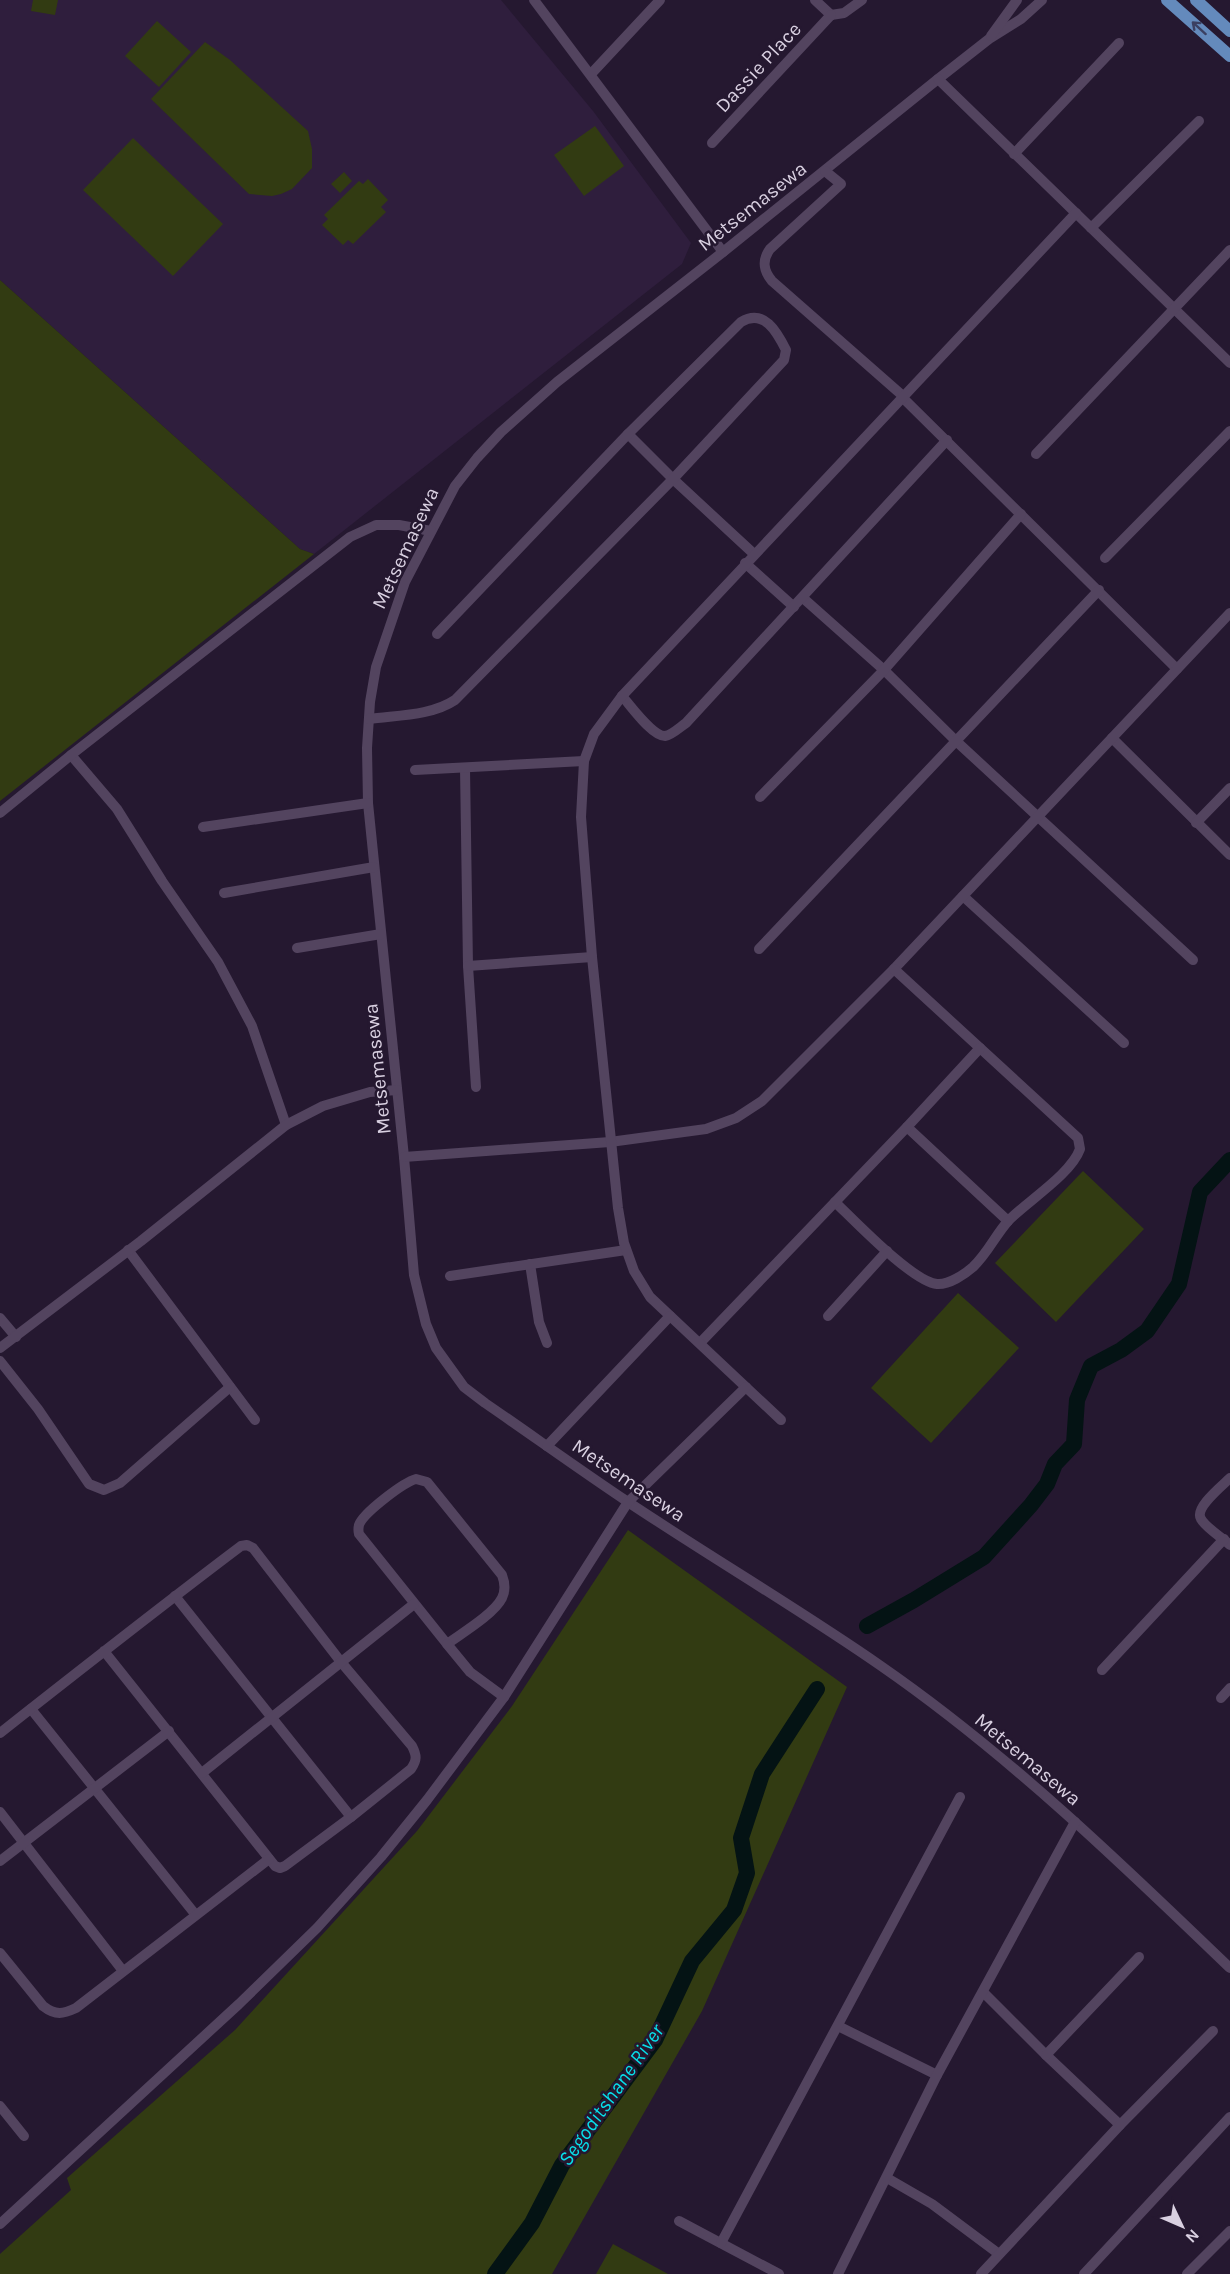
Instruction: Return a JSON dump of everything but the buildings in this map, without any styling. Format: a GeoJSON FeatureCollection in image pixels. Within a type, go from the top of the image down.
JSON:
{"type":"FeatureCollection","features":[{"type":"Feature","properties":{"kind":"main road"},"geometry":{"type":"LineString","coordinates":[[1167,0],[1230,56]]}},
{"type":"Feature","properties":{"kind":"main road"},"geometry":{"type":"LineString","coordinates":[[1196,0],[1230,31]]}},
{"type":"Feature","properties":{"kind":"street"},"geometry":{"type":"LineString","coordinates":[[534,0],[723,252]]}},
{"type":"Feature","properties":{"kind":"street"},"geometry":{"type":"LineString","coordinates":[[591,74],[660,0]]}},
{"type":"Feature","properties":{"kind":"street"},"geometry":{"type":"LineString","coordinates":[[815,0],[831,15],[844,13],[862,0]]}},
{"type":"Feature","properties":{"kind":"street","name":"Metsemasewa"},"geometry":{"type":"LineString","coordinates":[[989,39],[1017,0]]}},
{"type":"Feature","properties":{"kind":"street","name":"Metsemasewa"},"geometry":{"type":"LineString","coordinates":[[1042,0],[1021,19],[989,39],[938,79],[557,382],[501,432],[455,486],[405,582],[375,667],[369,719],[368,803],[374,867],[414,1275],[426,1324],[436,1348],[464,1387],[628,1502],[882,1667],[952,1720],[1075,1822],[1230,1968]]}},
{"type":"Feature","properties":{"kind":"street","name":"Dassie Place"},"geometry":{"type":"LineString","coordinates":[[712,143],[831,15]]}},
{"type":"Feature","properties":{"kind":"street"},"geometry":{"type":"LineString","coordinates":[[1014,154],[1119,43]]}},
{"type":"Feature","properties":{"kind":"street"},"geometry":{"type":"LineString","coordinates":[[938,79],[1230,363]]}},
{"type":"Feature","properties":{"kind":"street"},"geometry":{"type":"LineString","coordinates":[[1091,228],[1199,121]]}},
{"type":"Feature","properties":{"kind":"street"},"geometry":{"type":"LineString","coordinates":[[825,171],[841,184],[770,249],[764,259],[766,272],[772,280],[903,397],[1177,669]]}},
{"type":"Feature","properties":{"kind":"street"},"geometry":{"type":"LineString","coordinates":[[781,1420],[650,1297],[634,1271],[627,1250],[618,1208],[610,1142],[592,957],[582,817],[584,761],[594,734],[622,696],[1076,213]]}},
{"type":"Feature","properties":{"kind":"street"},"geometry":{"type":"LineString","coordinates":[[1036,454],[1230,250]]}},
{"type":"Feature","properties":{"kind":"street"},"geometry":{"type":"LineString","coordinates":[[369,719],[433,710],[455,700],[673,479],[784,360],[786,350],[771,325],[760,317],[748,317],[741,322],[628,434],[437,634]]}},
{"type":"Feature","properties":{"kind":"street"},"geometry":{"type":"LineString","coordinates":[[1105,558],[1230,431]]}},
{"type":"Feature","properties":{"kind":"street"},"geometry":{"type":"LineString","coordinates":[[628,434],[754,554]]}},
{"type":"Feature","properties":{"kind":"street"},"geometry":{"type":"LineString","coordinates":[[622,696],[654,732],[663,736],[672,733],[686,723],[946,440]]}},
{"type":"Feature","properties":{"kind":"street"},"geometry":{"type":"LineString","coordinates":[[760,797],[884,670],[1021,514]]}},
{"type":"Feature","properties":{"kind":"street"},"geometry":{"type":"LineString","coordinates":[[0,813],[71,754],[350,537],[376,525],[399,525],[431,531]]}},
{"type":"Feature","properties":{"kind":"street"},"geometry":{"type":"LineString","coordinates":[[745,563],[794,607]]}},
{"type":"Feature","properties":{"kind":"street"},"geometry":{"type":"LineString","coordinates":[[759,949],[1099,590]]}},
{"type":"Feature","properties":{"kind":"street"},"geometry":{"type":"LineString","coordinates":[[803,598],[884,670],[956,741],[1193,960]]}},
{"type":"Feature","properties":{"kind":"street"},"geometry":{"type":"LineString","coordinates":[[404,1157],[610,1142],[706,1129],[736,1118],[762,1101],[894,969],[1230,613]]}},
{"type":"Feature","properties":{"kind":"street"},"geometry":{"type":"LineString","coordinates":[[1112,738],[1196,824],[1230,855]]}},
{"type":"Feature","properties":{"kind":"street"},"geometry":{"type":"LineString","coordinates":[[71,754],[117,809],[162,881],[218,962],[252,1026],[286,1125]]}},
{"type":"Feature","properties":{"kind":"street"},"geometry":{"type":"LineString","coordinates":[[415,770],[584,761]]}},
{"type":"Feature","properties":{"kind":"street"},"geometry":{"type":"LineString","coordinates":[[465,768],[468,966],[476,1088]]}},
{"type":"Feature","properties":{"kind":"street"},"geometry":{"type":"LineString","coordinates":[[1196,824],[1230,788]]}},
{"type":"Feature","properties":{"kind":"street"},"geometry":{"type":"LineString","coordinates":[[203,827],[368,803]]}},
{"type":"Feature","properties":{"kind":"street"},"geometry":{"type":"LineString","coordinates":[[224,893],[374,867]]}},
{"type":"Feature","properties":{"kind":"street"},"geometry":{"type":"LineString","coordinates":[[963,896],[1124,1043]]}},
{"type":"Feature","properties":{"kind":"street"},"geometry":{"type":"LineString","coordinates":[[297,948],[381,934]]}},
{"type":"Feature","properties":{"kind":"street"},"geometry":{"type":"LineString","coordinates":[[468,966],[592,957]]}},
{"type":"Feature","properties":{"kind":"street"},"geometry":{"type":"LineString","coordinates":[[835,1202],[887,1251],[926,1282],[939,1285],[972,1268],[987,1252],[1008,1221],[1070,1166],[1078,1156],[1080,1144],[1078,1138],[894,969]]}},
{"type":"Feature","properties":{"kind":"street"},"geometry":{"type":"LineString","coordinates":[[700,1343],[980,1048]]}},
{"type":"Feature","properties":{"kind":"street"},"geometry":{"type":"LineString","coordinates":[[0,1348],[286,1125],[323,1106],[370,1092],[397,1090]]}},
{"type":"Feature","properties":{"kind":"street"},"geometry":{"type":"LineString","coordinates":[[907,1127],[1008,1221]]}},
{"type":"Feature","properties":{"kind":"street"},"geometry":{"type":"LineString","coordinates":[[128,1250],[255,1420]]}},
{"type":"Feature","properties":{"kind":"street"},"geometry":{"type":"LineString","coordinates":[[450,1276],[627,1250]]}},
{"type":"Feature","properties":{"kind":"street"},"geometry":{"type":"LineString","coordinates":[[828,1316],[887,1251]]}},
{"type":"Feature","properties":{"kind":"street"},"geometry":{"type":"LineString","coordinates":[[530,1264],[539,1322],[548,1343]]}},
{"type":"Feature","properties":{"kind":"street"},"geometry":{"type":"LineString","coordinates":[[547,1446],[670,1316]]}},
{"type":"Feature","properties":{"kind":"street"},"geometry":{"type":"LineString","coordinates":[[0,1318],[16,1337]]}},
{"type":"Feature","properties":{"kind":"street"},"geometry":{"type":"LineString","coordinates":[[0,1361],[38,1409],[88,1484],[97,1490],[104,1490],[120,1483],[230,1388]]}},
{"type":"Feature","properties":{"kind":"street"},"geometry":{"type":"LineString","coordinates":[[0,2224],[239,2004],[317,1928],[387,1849],[504,1697],[628,1502],[746,1387]]}},
{"type":"Feature","properties":{"kind":"street"},"geometry":{"type":"LineString","coordinates":[[1102,1670],[1227,1542],[1201,1519],[1200,1512],[1202,1506],[1230,1478]]}},
{"type":"Feature","properties":{"kind":"street"},"geometry":{"type":"LineString","coordinates":[[447,1644],[495,1608],[503,1597],[505,1584],[502,1575],[427,1482],[416,1479],[404,1483],[366,1515],[359,1523],[359,1534],[414,1604],[470,1672],[504,1697]]}},
{"type":"Feature","properties":{"kind":"street"},"geometry":{"type":"LineString","coordinates":[[0,1733],[31,1709],[104,1651],[174,1596],[241,1546],[247,1545],[253,1548],[341,1662],[412,1746],[416,1762],[411,1769],[351,1818],[280,1868],[275,1866],[104,1651]]}},
{"type":"Feature","properties":{"kind":"street"},"geometry":{"type":"LineString","coordinates":[[174,1596],[351,1818]]}},
{"type":"Feature","properties":{"kind":"street"},"geometry":{"type":"LineString","coordinates":[[202,1773],[414,1604]]}},
{"type":"Feature","properties":{"kind":"street"},"geometry":{"type":"LineString","coordinates":[[1221,1698],[1230,1688]]}},
{"type":"Feature","properties":{"kind":"street"},"geometry":{"type":"LineString","coordinates":[[31,1709],[195,1914]]}},
{"type":"Feature","properties":{"kind":"street"},"geometry":{"type":"LineString","coordinates":[[0,1861],[169,1731]]}},
{"type":"Feature","properties":{"kind":"street"},"geometry":{"type":"LineString","coordinates":[[721,2243],[960,1797]]}},
{"type":"Feature","properties":{"kind":"street"},"geometry":{"type":"LineString","coordinates":[[0,1812],[123,1971]]}},
{"type":"Feature","properties":{"kind":"street"},"geometry":{"type":"LineString","coordinates":[[838,2274],[937,2075],[1075,1822]]}},
{"type":"Feature","properties":{"kind":"street"},"geometry":{"type":"LineString","coordinates":[[0,1953],[52,2013],[59,2014],[76,2008],[269,1858]]}},
{"type":"Feature","properties":{"kind":"street"},"geometry":{"type":"LineString","coordinates":[[1046,2055],[1139,1957]]}},
{"type":"Feature","properties":{"kind":"street"},"geometry":{"type":"LineString","coordinates":[[983,1992],[1120,2125]]}},
{"type":"Feature","properties":{"kind":"street"},"geometry":{"type":"LineString","coordinates":[[838,2026],[937,2075]]}},
{"type":"Feature","properties":{"kind":"street"},"geometry":{"type":"LineString","coordinates":[[981,2274],[1120,2125],[1213,2031]]}},
{"type":"Feature","properties":{"kind":"street"},"geometry":{"type":"LineString","coordinates":[[0,2106],[24,2136]]}},
{"type":"Feature","properties":{"kind":"street"},"geometry":{"type":"LineString","coordinates":[[1084,2274],[1230,2117]]}},
{"type":"Feature","properties":{"kind":"street"},"geometry":{"type":"LineString","coordinates":[[887,2178],[932,2204],[999,2254]]}},
{"type":"Feature","properties":{"kind":"street"},"geometry":{"type":"LineString","coordinates":[[679,2221],[779,2274]]}},
{"type":"Feature","properties":{"kind":"street"},"geometry":{"type":"LineString","coordinates":[[1187,2274],[1230,2231]]}},
{"type":"Feature","properties":{"kind":"shaded area"},"geometry":{"type":"Polygon","coordinates":[[[0,0],[501,0],[593,111],[691,243],[682,264],[314,554],[300,549],[0,280],[0,0]]]}},
{"type":"Feature","properties":{"kind":"green space"},"geometry":{"type":"Polygon","coordinates":[[[33,0],[58,0],[55,15],[31,11],[33,0]]]}},
{"type":"Feature","properties":{"kind":"green space"},"geometry":{"type":"Polygon","coordinates":[[[157,21],[191,52],[159,87],[125,56],[157,21]]]}},
{"type":"Feature","properties":{"kind":"green space"},"geometry":{"type":"Polygon","coordinates":[[[205,42],[230,60],[308,131],[312,149],[312,168],[292,189],[272,196],[249,194],[151,99],[205,42]]]}},
{"type":"Feature","properties":{"kind":"green space"},"geometry":{"type":"Polygon","coordinates":[[[595,126],[624,166],[584,196],[554,155],[595,126]]]}},
{"type":"Feature","properties":{"kind":"green space"},"geometry":{"type":"Polygon","coordinates":[[[133,138],[223,224],[173,276],[83,190],[133,138]]]}},
{"type":"Feature","properties":{"kind":"green space"},"geometry":{"type":"Polygon","coordinates":[[[344,172],[352,181],[340,193],[331,184],[344,172]]]}},
{"type":"Feature","properties":{"kind":"green space"},"geometry":{"type":"Polygon","coordinates":[[[368,179],[388,200],[381,207],[386,212],[353,244],[348,240],[343,245],[322,225],[328,219],[324,215],[359,181],[363,184],[368,179]]]}},
{"type":"Feature","properties":{"kind":"green space"},"geometry":{"type":"Polygon","coordinates":[[[0,280],[300,549],[314,554],[0,801],[0,280]]]}},
{"type":"Feature","properties":{"kind":"green space"},"geometry":{"type":"Polygon","coordinates":[[[1083,1171],[1144,1229],[1056,1322],[995,1263],[1083,1171]]]}},
{"type":"Feature","properties":{"kind":"green space"},"geometry":{"type":"Polygon","coordinates":[[[958,1293],[1019,1348],[931,1443],[871,1388],[958,1293]]]}},
{"type":"Feature","properties":{"kind":"green space"},"geometry":{"type":"Polygon","coordinates":[[[628,1530],[847,1687],[702,2011],[552,2274],[0,2274],[0,2254],[71,2190],[67,2178],[235,2030],[417,1831],[512,1706],[628,1530]]]}},
{"type":"Feature","properties":{"kind":"green space"},"geometry":{"type":"Polygon","coordinates":[[[613,2244],[668,2274],[596,2274],[613,2244]]]}},
{"type":"Feature","properties":{"kind":"waterway","name":"Segoditshane River"},"geometry":{"type":"LineString","coordinates":[[867,1626],[984,1557],[1031,1505],[1047,1484],[1055,1464],[1074,1444],[1077,1400],[1091,1366],[1121,1350],[1147,1331],[1179,1284],[1200,1192],[1230,1160]]}},
{"type":"Feature","properties":{"kind":"waterway","name":"Segoditshane River"},"geometry":{"type":"LineString","coordinates":[[495,2274],[532,2223],[562,2165],[655,2040],[692,1961],[734,1910],[747,1873],[741,1838],[762,1774],[817,1689]]}}]}
